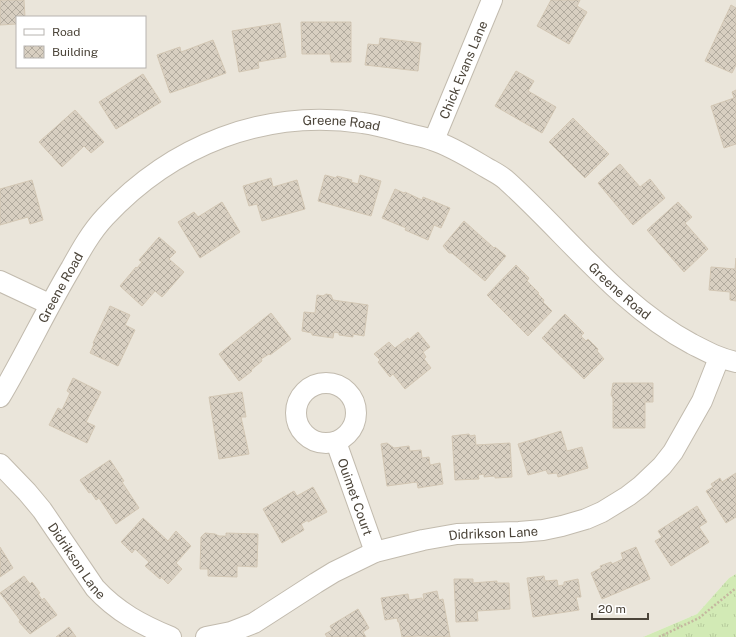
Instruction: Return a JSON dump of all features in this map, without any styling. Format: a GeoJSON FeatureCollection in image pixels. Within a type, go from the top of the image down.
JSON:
{"type":"FeatureCollection","features":[{"type":"Feature","properties":{"kind":"street","name":"Chick Evans Lane"},"geometry":{"type":"LineString","coordinates":[[434,140],[492,0]]}},
{"type":"Feature","properties":{"kind":"street","name":"Greene Road"},"geometry":{"type":"LineString","coordinates":[[0,397],[24,355],[49,304],[91,234],[104,218],[135,188],[155,172],[198,147],[238,132],[265,125],[308,120],[335,120],[361,123],[434,140],[475,160],[505,179],[626,298],[670,332],[728,360]]}},
{"type":"Feature","properties":{"kind":"street"},"geometry":{"type":"LineString","coordinates":[[0,282],[49,304]]}},
{"type":"Feature","properties":{"kind":"street","name":"Didrikson Lane"},"geometry":{"type":"LineString","coordinates":[[206,637],[231,632],[254,623],[316,583],[375,552],[423,540],[457,534],[543,530],[586,519],[602,512],[628,496],[662,466],[673,452],[702,401],[728,360]]}},
{"type":"Feature","properties":{"kind":"street","name":"Ouimet Court"},"geometry":{"type":"LineString","coordinates":[[336,442],[375,552]]}},
{"type":"Feature","properties":{"kind":"street","name":"Didrikson Lane"},"geometry":{"type":"LineString","coordinates":[[0,464],[42,510],[95,588],[104,598],[117,609],[145,626],[171,637]]}},
{"type":"Feature","properties":{"kind":"path"},"geometry":{"type":"LineString","coordinates":[[659,637],[699,618],[736,588]]}},
{"type":"Feature","properties":{"kind":"shaded area"},"geometry":{"type":"Polygon","coordinates":[[[0,0],[736,0],[736,574],[729,578],[697,614],[643,637],[0,637],[0,0]]]}},
{"type":"Feature","properties":{"kind":"green space"},"geometry":{"type":"Polygon","coordinates":[[[736,574],[736,637],[643,637],[697,614],[729,578],[736,574]]]}},
{"type":"Feature","properties":{"kind":"building"},"geometry":{"type":"Polygon","coordinates":[[[0,0],[24,0],[25,16],[16,16],[16,24],[0,25],[0,0]]]}},
{"type":"Feature","properties":{"kind":"building"},"geometry":{"type":"Polygon","coordinates":[[[551,0],[580,0],[577,6],[587,12],[569,44],[537,26],[551,0]]]}},
{"type":"Feature","properties":{"kind":"building"},"geometry":{"type":"Polygon","coordinates":[[[731,5],[736,8],[736,65],[732,73],[705,61],[731,5]]]}},
{"type":"Feature","properties":{"kind":"building"},"geometry":{"type":"Polygon","coordinates":[[[301,22],[351,22],[351,62],[331,62],[330,54],[302,54],[301,22]]]}},
{"type":"Feature","properties":{"kind":"building"},"geometry":{"type":"Polygon","coordinates":[[[280,23],[286,57],[258,62],[259,68],[239,72],[232,31],[280,23]]]}},
{"type":"Feature","properties":{"kind":"building"},"geometry":{"type":"Polygon","coordinates":[[[380,38],[421,43],[418,71],[365,65],[368,44],[379,45],[380,38]]]}},
{"type":"Feature","properties":{"kind":"building"},"geometry":{"type":"Polygon","coordinates":[[[213,40],[226,73],[170,93],[157,55],[180,47],[181,52],[213,40]]]}},
{"type":"Feature","properties":{"kind":"building"},"geometry":{"type":"Polygon","coordinates":[[[516,71],[534,81],[528,91],[556,107],[542,133],[495,106],[516,71]]]}},
{"type":"Feature","properties":{"kind":"building"},"geometry":{"type":"Polygon","coordinates":[[[143,74],[161,102],[116,129],[99,102],[143,74]]]}},
{"type":"Feature","properties":{"kind":"building"},"geometry":{"type":"Polygon","coordinates":[[[736,90],[736,144],[724,148],[711,106],[734,98],[732,92],[736,90]]]}},
{"type":"Feature","properties":{"kind":"building"},"geometry":{"type":"Polygon","coordinates":[[[75,110],[104,142],[91,153],[84,146],[62,167],[39,142],[75,110]]]}},
{"type":"Feature","properties":{"kind":"building"},"geometry":{"type":"Polygon","coordinates":[[[573,118],[609,154],[585,178],[549,142],[573,118]]]}},
{"type":"Feature","properties":{"kind":"building"},"geometry":{"type":"Polygon","coordinates":[[[620,164],[640,187],[650,179],[665,198],[633,225],[598,183],[620,164]]]}},
{"type":"Feature","properties":{"kind":"building"},"geometry":{"type":"Polygon","coordinates":[[[325,175],[336,178],[337,176],[352,180],[351,182],[358,184],[360,175],[381,181],[371,216],[318,201],[325,175]]]}},
{"type":"Feature","properties":{"kind":"building"},"geometry":{"type":"Polygon","coordinates":[[[271,178],[273,187],[297,180],[305,209],[262,221],[257,204],[249,206],[243,186],[271,178]]]}},
{"type":"Feature","properties":{"kind":"building"},"geometry":{"type":"Polygon","coordinates":[[[32,180],[43,220],[30,224],[28,217],[0,225],[0,189],[32,180]]]}},
{"type":"Feature","properties":{"kind":"building"},"geometry":{"type":"Polygon","coordinates":[[[395,189],[422,200],[423,197],[450,208],[441,228],[434,225],[428,240],[405,230],[406,228],[382,218],[395,189]]]}},
{"type":"Feature","properties":{"kind":"building"},"geometry":{"type":"Polygon","coordinates":[[[222,202],[240,232],[200,258],[178,222],[194,212],[198,217],[222,202]]]}},
{"type":"Feature","properties":{"kind":"building"},"geometry":{"type":"Polygon","coordinates":[[[678,202],[692,217],[685,223],[708,249],[684,272],[647,230],[678,202]]]}},
{"type":"Feature","properties":{"kind":"building"},"geometry":{"type":"Polygon","coordinates":[[[464,221],[494,248],[495,247],[506,256],[485,281],[452,253],[449,253],[443,246],[464,221]]]}},
{"type":"Feature","properties":{"kind":"building"},"geometry":{"type":"Polygon","coordinates":[[[159,237],[176,252],[169,259],[184,272],[162,297],[155,291],[142,306],[120,286],[142,262],[139,260],[159,237]]]}},
{"type":"Feature","properties":{"kind":"building"},"geometry":{"type":"Polygon","coordinates":[[[736,258],[736,301],[730,300],[730,292],[709,290],[711,267],[735,269],[736,258]]]}},
{"type":"Feature","properties":{"kind":"building"},"geometry":{"type":"Polygon","coordinates":[[[516,265],[529,278],[527,281],[539,293],[538,294],[544,300],[543,302],[552,311],[528,336],[487,295],[516,265]]]}},
{"type":"Feature","properties":{"kind":"building"},"geometry":{"type":"Polygon","coordinates":[[[326,294],[331,295],[333,300],[368,305],[364,336],[353,334],[353,337],[339,335],[339,333],[334,332],[333,338],[312,335],[312,333],[302,331],[304,312],[315,313],[317,295],[323,296],[326,294]]]}},
{"type":"Feature","properties":{"kind":"building"},"geometry":{"type":"Polygon","coordinates":[[[110,306],[130,315],[125,325],[135,330],[118,366],[90,353],[110,306]]]}},
{"type":"Feature","properties":{"kind":"building"},"geometry":{"type":"Polygon","coordinates":[[[271,313],[291,339],[270,355],[269,354],[261,359],[262,361],[251,370],[252,371],[239,381],[219,354],[271,313]]]}},
{"type":"Feature","properties":{"kind":"building"},"geometry":{"type":"Polygon","coordinates":[[[565,314],[584,333],[581,336],[586,341],[588,339],[598,349],[597,351],[604,359],[584,379],[542,338],[565,314]]]}},
{"type":"Feature","properties":{"kind":"building"},"geometry":{"type":"Polygon","coordinates":[[[418,332],[430,347],[423,352],[426,357],[424,359],[431,368],[405,389],[393,374],[390,377],[378,362],[380,360],[374,354],[389,342],[395,348],[408,338],[409,340],[418,332]]]}},
{"type":"Feature","properties":{"kind":"building"},"geometry":{"type":"Polygon","coordinates":[[[73,378],[101,392],[86,422],[95,426],[87,443],[49,425],[58,408],[62,410],[70,393],[67,391],[73,378]]]}},
{"type":"Feature","properties":{"kind":"building"},"geometry":{"type":"Polygon","coordinates":[[[613,383],[653,383],[653,402],[645,402],[645,428],[613,428],[613,398],[611,395],[613,383]]]}},
{"type":"Feature","properties":{"kind":"building"},"geometry":{"type":"Polygon","coordinates":[[[242,392],[246,417],[241,417],[249,454],[219,459],[209,397],[242,392]]]}},
{"type":"Feature","properties":{"kind":"building"},"geometry":{"type":"Polygon","coordinates":[[[561,431],[567,451],[582,447],[588,468],[558,477],[557,473],[548,474],[546,470],[528,475],[518,444],[561,431]]]}},
{"type":"Feature","properties":{"kind":"building"},"geometry":{"type":"Polygon","coordinates":[[[469,434],[470,436],[475,435],[476,445],[510,443],[512,477],[484,477],[484,474],[478,475],[479,479],[455,480],[452,436],[469,434]]]}},
{"type":"Feature","properties":{"kind":"building"},"geometry":{"type":"Polygon","coordinates":[[[387,443],[394,448],[409,446],[410,451],[421,450],[422,458],[429,457],[430,465],[440,463],[443,484],[418,488],[417,482],[387,486],[381,444],[387,443]]]}},
{"type":"Feature","properties":{"kind":"building"},"geometry":{"type":"Polygon","coordinates":[[[110,460],[139,508],[116,524],[99,498],[96,500],[80,480],[110,460]]]}},
{"type":"Feature","properties":{"kind":"building"},"geometry":{"type":"Polygon","coordinates":[[[736,473],[736,517],[726,523],[706,491],[713,487],[711,484],[720,478],[722,482],[736,473]]]}},
{"type":"Feature","properties":{"kind":"building"},"geometry":{"type":"Polygon","coordinates":[[[313,487],[327,512],[301,524],[304,530],[282,543],[263,509],[294,491],[297,496],[313,487]]]}},
{"type":"Feature","properties":{"kind":"building"},"geometry":{"type":"Polygon","coordinates":[[[697,506],[707,522],[699,527],[709,542],[671,566],[655,541],[662,537],[658,531],[697,506]]]}},
{"type":"Feature","properties":{"kind":"building"},"geometry":{"type":"Polygon","coordinates":[[[143,518],[168,541],[176,531],[191,546],[176,563],[182,569],[168,584],[145,566],[149,562],[135,549],[132,553],[121,542],[143,518]]]}},
{"type":"Feature","properties":{"kind":"building"},"geometry":{"type":"Polygon","coordinates":[[[205,533],[219,536],[226,536],[226,533],[258,534],[257,567],[237,566],[237,577],[208,576],[208,569],[200,569],[201,537],[205,533]]]}},
{"type":"Feature","properties":{"kind":"building"},"geometry":{"type":"Polygon","coordinates":[[[0,547],[13,568],[0,577],[0,547]]]}},
{"type":"Feature","properties":{"kind":"building"},"geometry":{"type":"Polygon","coordinates":[[[636,547],[650,579],[602,599],[591,573],[601,568],[600,566],[611,562],[612,564],[623,559],[621,553],[636,547]]]}},
{"type":"Feature","properties":{"kind":"building"},"geometry":{"type":"Polygon","coordinates":[[[24,576],[30,584],[32,582],[40,593],[38,594],[42,600],[44,598],[57,615],[30,634],[19,622],[20,620],[0,593],[24,576]]]}},
{"type":"Feature","properties":{"kind":"building"},"geometry":{"type":"Polygon","coordinates":[[[544,576],[545,581],[557,580],[558,586],[564,585],[564,582],[578,579],[581,597],[576,597],[579,610],[533,617],[527,578],[544,576]]]}},
{"type":"Feature","properties":{"kind":"building"},"geometry":{"type":"Polygon","coordinates":[[[454,579],[473,579],[473,583],[497,581],[497,583],[509,583],[510,609],[477,611],[478,621],[456,622],[454,579]]]}},
{"type":"Feature","properties":{"kind":"building"},"geometry":{"type":"Polygon","coordinates":[[[437,591],[439,600],[443,599],[450,637],[402,637],[397,618],[385,620],[381,598],[408,594],[409,600],[422,598],[422,600],[424,600],[423,594],[437,591]]]}},
{"type":"Feature","properties":{"kind":"building"},"geometry":{"type":"Polygon","coordinates":[[[358,609],[369,628],[363,632],[366,637],[327,637],[325,634],[332,630],[330,626],[358,609]]]}},
{"type":"Feature","properties":{"kind":"building"},"geometry":{"type":"Polygon","coordinates":[[[69,627],[76,637],[56,637],[69,627]]]}}]}
